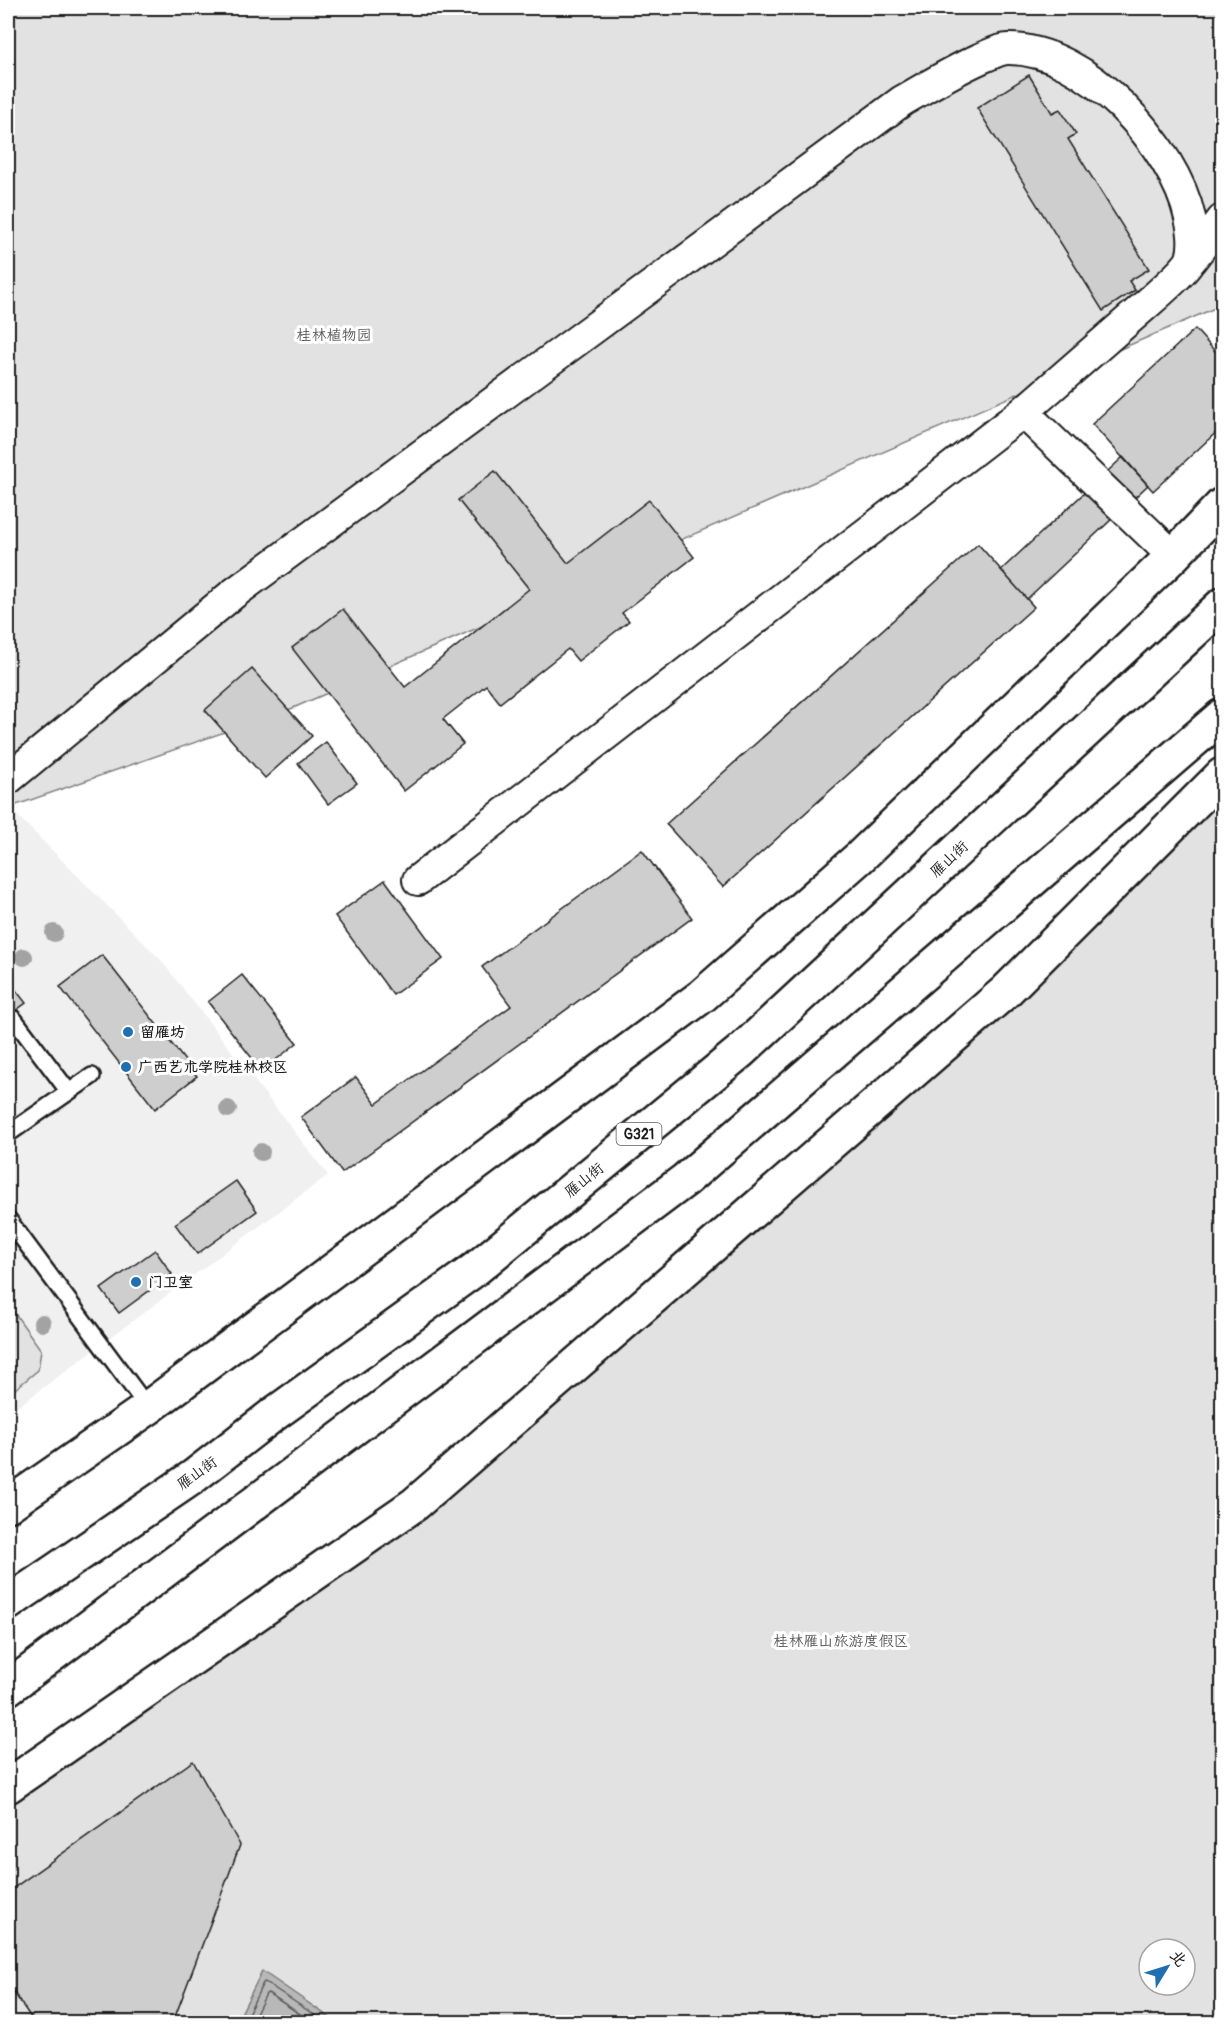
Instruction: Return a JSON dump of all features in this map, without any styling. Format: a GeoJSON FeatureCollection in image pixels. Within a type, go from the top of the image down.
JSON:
{"type":"FeatureCollection","features":[{"type":"Feature","properties":{"kind":"main road"},"geometry":{"type":"LineString","coordinates":[[8,1505],[148,1408],[702,996],[860,857],[1173,556],[1222,505]]}},
{"type":"Feature","properties":{"kind":"main road","name":"雁山街"},"geometry":{"type":"LineString","coordinates":[[8,1603],[193,1478],[274,1414],[474,1270],[732,1058],[1222,605]]}},
{"type":"Feature","properties":{"kind":"main road"},"geometry":{"type":"LineString","coordinates":[[8,1688],[685,1180],[1222,716]]}},
{"type":"Feature","properties":{"kind":"main road"},"geometry":{"type":"LineString","coordinates":[[8,1786],[415,1504],[1006,991],[1222,775]]}},
{"type":"Feature","properties":{"kind":"street"},"geometry":{"type":"LineString","coordinates":[[8,779],[233,594],[902,101],[966,64],[1005,49],[1025,50],[1049,56],[1090,79],[1123,105],[1149,135],[1180,188],[1192,229],[1191,260]]}},
{"type":"Feature","properties":{"kind":"street"},"geometry":{"type":"LineString","coordinates":[[418,880],[1023,412],[1168,285],[1222,220]]}},
{"type":"Feature","properties":{"kind":"street"},"geometry":{"type":"LineString","coordinates":[[1023,412],[1173,556]]}},
{"type":"Feature","properties":{"kind":"lane"},"geometry":{"type":"LineString","coordinates":[[14,1020],[69,1092]]}},
{"type":"Feature","properties":{"kind":"lane"},"geometry":{"type":"LineString","coordinates":[[8,1134],[92,1076]]}},
{"type":"Feature","properties":{"kind":"lane"},"geometry":{"type":"LineString","coordinates":[[8,1218],[148,1408]]}},
{"type":"Feature","properties":{"kind":"shaded area","name":"广西艺术学院桂林校区"},"geometry":{"type":"Polygon","coordinates":[[[9,807],[160,959],[328,1175],[8,1414],[9,807]]]}},
{"type":"Feature","properties":{"kind":"green space","name":"桂林植物园"},"geometry":{"type":"Polygon","coordinates":[[[8,8],[1222,8],[1222,305],[293,708],[8,808],[8,8]]]}},
{"type":"Feature","properties":{"kind":"green space","name":"桂林雁山旅游度假区"},"geometry":{"type":"Polygon","coordinates":[[[1222,775],[1222,2022],[8,2022],[8,1786],[415,1504],[1222,775]]]}},
{"type":"Feature","properties":{"kind":"green space"},"geometry":{"type":"Polygon","coordinates":[[[8,1304],[41,1350],[38,1370],[8,1395],[8,1304]]]}},
{"type":"Feature","properties":{"kind":"water"},"geometry":{"type":"Polygon","coordinates":[[[262,1971],[336,2022],[237,2022],[262,1971]]]}},
{"type":"Feature","properties":{"kind":"building"},"geometry":{"type":"Polygon","coordinates":[[[1029,75],[1052,113],[1060,109],[1076,134],[1068,139],[1149,269],[1129,281],[1135,290],[1103,311],[977,108],[1029,75]]]}},
{"type":"Feature","properties":{"kind":"building"},"geometry":{"type":"Polygon","coordinates":[[[1195,329],[1222,359],[1222,427],[1153,491],[1092,424],[1195,329]]]}},
{"type":"Feature","properties":{"kind":"building"},"geometry":{"type":"Polygon","coordinates":[[[1123,457],[1148,485],[1027,599],[1001,570],[1123,457]]]}},
{"type":"Feature","properties":{"kind":"building"},"geometry":{"type":"Polygon","coordinates":[[[495,471],[568,563],[649,500],[694,557],[622,613],[629,621],[578,661],[568,649],[500,703],[486,685],[443,719],[463,744],[404,791],[292,648],[343,609],[405,687],[529,589],[458,500],[495,471]]]}},
{"type":"Feature","properties":{"kind":"building"},"geometry":{"type":"Polygon","coordinates":[[[978,544],[1034,607],[723,887],[666,824],[978,544]]]}},
{"type":"Feature","properties":{"kind":"building"},"geometry":{"type":"Polygon","coordinates":[[[252,669],[312,736],[265,778],[205,710],[252,669]]]}},
{"type":"Feature","properties":{"kind":"building"},"geometry":{"type":"Polygon","coordinates":[[[326,742],[357,783],[328,804],[298,763],[326,742]]]}},
{"type":"Feature","properties":{"kind":"building"},"geometry":{"type":"Polygon","coordinates":[[[642,850],[692,918],[342,1173],[301,1117],[356,1077],[376,1104],[511,1006],[482,967],[642,850]]]}},
{"type":"Feature","properties":{"kind":"building"},"geometry":{"type":"Polygon","coordinates":[[[385,880],[443,959],[393,995],[335,916],[385,880]]]}},
{"type":"Feature","properties":{"kind":"building","name":"留雁坊"},"geometry":{"type":"Polygon","coordinates":[[[102,955],[197,1076],[155,1109],[60,987],[102,955]]]}},
{"type":"Feature","properties":{"kind":"building"},"geometry":{"type":"Polygon","coordinates":[[[242,975],[297,1043],[262,1071],[208,1002],[242,975]]]}},
{"type":"Feature","properties":{"kind":"building"},"geometry":{"type":"Polygon","coordinates":[[[8,980],[26,1003],[8,1016],[8,980]]]}},
{"type":"Feature","properties":{"kind":"building"},"geometry":{"type":"Polygon","coordinates":[[[236,1181],[257,1211],[197,1254],[175,1224],[236,1181]]]}},
{"type":"Feature","properties":{"kind":"building","name":"门卫室"},"geometry":{"type":"Polygon","coordinates":[[[155,1250],[172,1274],[119,1313],[101,1289],[155,1250]]]}},
{"type":"Feature","properties":{"kind":"building"},"geometry":{"type":"Polygon","coordinates":[[[193,1761],[240,1845],[173,2022],[34,2022],[8,1984],[8,1892],[193,1761]]]}},
{"type":"Feature","properties":{"kind":"place","name":"留雁坊"},"geometry":{"type":"Point","coordinates":[128,1032]}},
{"type":"Feature","properties":{"kind":"place","name":"广西艺术学院桂林校区"},"geometry":{"type":"Point","coordinates":[126,1067]}},
{"type":"Feature","properties":{"kind":"place","name":"门卫室"},"geometry":{"type":"Point","coordinates":[136,1282]}}]}
